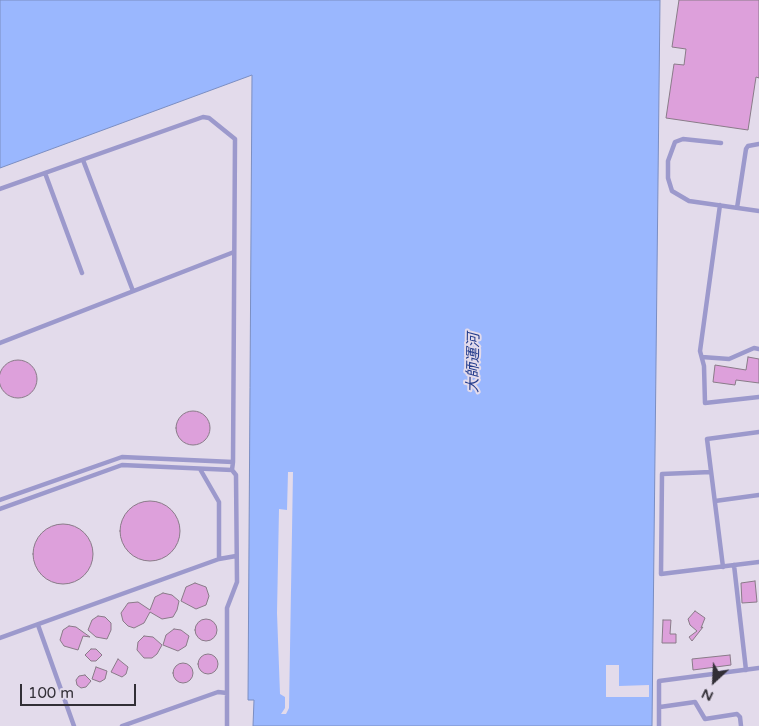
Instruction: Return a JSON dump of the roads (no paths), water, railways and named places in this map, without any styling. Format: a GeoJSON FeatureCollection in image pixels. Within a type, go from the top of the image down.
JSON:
{"type":"FeatureCollection","features":[{"type":"Feature","properties":{"kind":"lane"},"geometry":{"type":"LineString","coordinates":[[0,189],[203,117],[209,118],[235,139],[232,470],[236,476],[236,556],[238,582],[227,608],[226,726]]}},
{"type":"Feature","properties":{"kind":"lane"},"geometry":{"type":"LineString","coordinates":[[721,143],[683,138],[675,142],[671,150],[668,170],[670,185],[676,195],[689,201],[759,211]]}},
{"type":"Feature","properties":{"kind":"lane"},"geometry":{"type":"LineString","coordinates":[[737,208],[746,149],[748,146],[759,144]]}},
{"type":"Feature","properties":{"kind":"lane"},"geometry":{"type":"LineString","coordinates":[[83,160],[133,291]]}},
{"type":"Feature","properties":{"kind":"lane"},"geometry":{"type":"LineString","coordinates":[[45,174],[82,273]]}},
{"type":"Feature","properties":{"kind":"lane"},"geometry":{"type":"LineString","coordinates":[[720,205],[700,351],[705,403],[759,397]]}},
{"type":"Feature","properties":{"kind":"lane"},"geometry":{"type":"LineString","coordinates":[[0,342],[234,252]]}},
{"type":"Feature","properties":{"kind":"lane"},"geometry":{"type":"LineString","coordinates":[[702,357],[729,359],[754,348],[759,348]]}},
{"type":"Feature","properties":{"kind":"lane"},"geometry":{"type":"LineString","coordinates":[[723,567],[707,439],[759,432]]}},
{"type":"Feature","properties":{"kind":"lane"},"geometry":{"type":"LineString","coordinates":[[0,500],[122,456],[233,462]]}},
{"type":"Feature","properties":{"kind":"lane"},"geometry":{"type":"LineString","coordinates":[[0,509],[122,465],[232,470]]}},
{"type":"Feature","properties":{"kind":"lane"},"geometry":{"type":"LineString","coordinates":[[200,469],[219,502],[219,560]]}},
{"type":"Feature","properties":{"kind":"lane"},"geometry":{"type":"LineString","coordinates":[[712,472],[662,474],[661,574],[759,562]]}},
{"type":"Feature","properties":{"kind":"lane"},"geometry":{"type":"LineString","coordinates":[[715,500],[759,495]]}},
{"type":"Feature","properties":{"kind":"lane"},"geometry":{"type":"LineString","coordinates":[[0,638],[219,560],[236,556]]}},
{"type":"Feature","properties":{"kind":"lane"},"geometry":{"type":"LineString","coordinates":[[734,565],[746,670]]}},
{"type":"Feature","properties":{"kind":"lane"},"geometry":{"type":"LineString","coordinates":[[38,624],[74,726]]}},
{"type":"Feature","properties":{"kind":"lane"},"geometry":{"type":"LineString","coordinates":[[659,726],[659,681],[759,668]]}},
{"type":"Feature","properties":{"kind":"lane"},"geometry":{"type":"LineString","coordinates":[[122,726],[218,692],[227,693]]}},
{"type":"Feature","properties":{"kind":"lane"},"geometry":{"type":"LineString","coordinates":[[660,707],[695,702],[705,719],[737,714],[740,717],[741,726]]}},
{"type":"Feature","properties":{"kind":"water","name":"大師運河"},"geometry":{"type":"Polygon","coordinates":[[[0,0],[660,0],[652,726],[253,726],[254,700],[248,700],[252,75],[0,168],[0,0]]]}}]}
